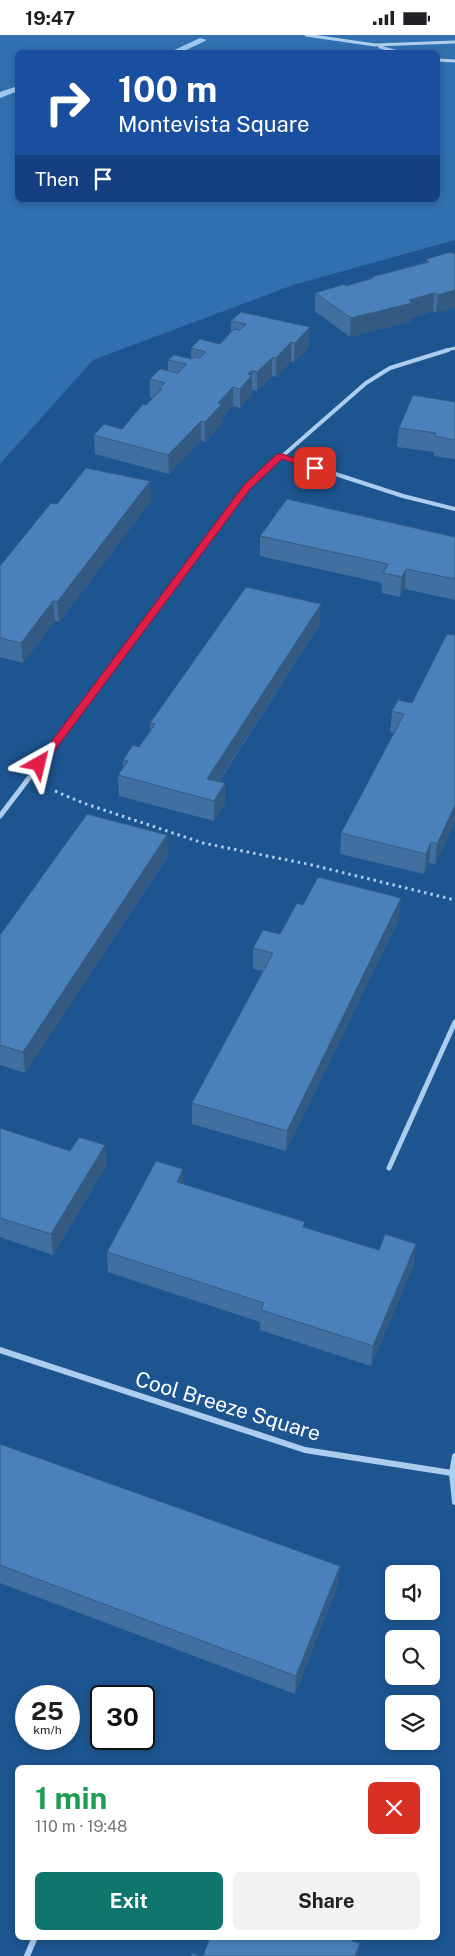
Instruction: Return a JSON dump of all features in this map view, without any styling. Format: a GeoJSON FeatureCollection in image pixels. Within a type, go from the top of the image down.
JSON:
{"type":"FeatureCollection","features":[{"type":"Feature","properties":{"kind":"street"},"geometry":{"type":"LineString","coordinates":[[306,35],[375,45],[391,50]]}},
{"type":"Feature","properties":{"kind":"street"},"geometry":{"type":"LineString","coordinates":[[375,45],[455,42]]}},
{"type":"Feature","properties":{"kind":"street"},"geometry":{"type":"LineString","coordinates":[[440,60],[455,61]]}},
{"type":"Feature","properties":{"kind":"street"},"geometry":{"type":"LineString","coordinates":[[0,816],[247,487],[280,456],[366,383],[390,369],[455,348]]}},
{"type":"Feature","properties":{"kind":"street"},"geometry":{"type":"LineString","coordinates":[[280,456],[403,496],[455,509]]}},
{"type":"Feature","properties":{"kind":"street"},"geometry":{"type":"LineString","coordinates":[[389,1168],[455,1022]]}},
{"type":"Feature","properties":{"kind":"street","name":"Cool Breeze Square"},"geometry":{"type":"LineString","coordinates":[[0,1350],[305,1451],[452,1473]]}},
{"type":"Feature","properties":{"kind":"street"},"geometry":{"type":"LineString","coordinates":[[455,1456],[452,1473],[455,1502]]}},
{"type":"Feature","properties":{"kind":"street"},"geometry":{"type":"LineString","coordinates":[[27,1956],[34,1940]]}},
{"type":"Feature","properties":{"kind":"path"},"geometry":{"type":"LineString","coordinates":[[28,779],[83,803],[203,843],[312,865],[455,900]]}},
{"type":"Feature","properties":{"kind":"shaded area"},"geometry":{"type":"Polygon","coordinates":[[[0,35],[455,35],[455,240],[293,285],[93,360],[0,464],[0,35]]]}},
{"type":"Feature","properties":{"kind":"building"},"geometry":{"type":"Polygon","coordinates":[[[451,252],[455,253],[455,290],[438,295],[434,293],[409,300],[412,303],[351,318],[315,293],[429,262],[426,259],[451,252]]]}},
{"type":"Feature","properties":{"kind":"building"},"geometry":{"type":"Polygon","coordinates":[[[241,312],[310,327],[295,343],[291,342],[276,358],[272,358],[257,372],[252,371],[248,374],[252,375],[240,389],[233,387],[218,403],[222,404],[205,422],[201,421],[168,455],[94,435],[104,424],[122,429],[143,404],[146,405],[162,389],[159,389],[165,383],[150,379],[160,369],[178,373],[187,364],[168,360],[174,355],[192,359],[194,357],[200,358],[206,352],[191,348],[200,339],[220,344],[234,329],[240,330],[246,324],[231,321],[241,312]]]}},
{"type":"Feature","properties":{"kind":"building"},"geometry":{"type":"Polygon","coordinates":[[[413,395],[455,402],[455,440],[435,436],[436,433],[399,428],[413,395]]]}},
{"type":"Feature","properties":{"kind":"building"},"geometry":{"type":"Polygon","coordinates":[[[86,468],[150,481],[57,602],[53,601],[21,643],[0,638],[0,566],[51,503],[57,504],[86,468]]]}},
{"type":"Feature","properties":{"kind":"building"},"geometry":{"type":"Polygon","coordinates":[[[287,499],[455,537],[455,579],[406,569],[402,577],[383,573],[388,564],[260,536],[287,499]]]}},
{"type":"Feature","properties":{"kind":"building"},"geometry":{"type":"Polygon","coordinates":[[[246,587],[321,604],[207,779],[225,783],[214,801],[118,775],[128,761],[123,760],[133,745],[139,747],[155,724],[150,723],[246,587]]]}},
{"type":"Feature","properties":{"kind":"building"},"geometry":{"type":"Polygon","coordinates":[[[447,634],[455,635],[455,805],[437,844],[431,842],[426,854],[341,833],[404,714],[392,711],[398,700],[412,703],[447,634]]]}},
{"type":"Feature","properties":{"kind":"building"},"geometry":{"type":"Polygon","coordinates":[[[87,814],[167,835],[23,1052],[0,1045],[0,935],[87,814]]]}},
{"type":"Feature","properties":{"kind":"building"},"geometry":{"type":"Polygon","coordinates":[[[318,877],[401,898],[287,1131],[192,1103],[273,953],[253,948],[263,930],[280,934],[297,903],[303,905],[318,877]]]}},
{"type":"Feature","properties":{"kind":"building"},"geometry":{"type":"Polygon","coordinates":[[[0,1128],[70,1151],[79,1137],[105,1145],[51,1234],[0,1218],[0,1128]]]}},
{"type":"Feature","properties":{"kind":"building"},"geometry":{"type":"Polygon","coordinates":[[[156,1161],[183,1169],[177,1182],[305,1222],[303,1227],[379,1250],[385,1234],[416,1244],[373,1346],[261,1310],[264,1303],[107,1252],[156,1161]]]}},
{"type":"Feature","properties":{"kind":"building"},"geometry":{"type":"Polygon","coordinates":[[[0,1444],[340,1566],[296,1676],[0,1565],[0,1444]]]}},
{"type":"Feature","properties":{"kind":"building"},"geometry":{"type":"Polygon","coordinates":[[[209,1940],[352,1940],[360,1943],[355,1956],[203,1956],[209,1940]]]}},
{"type":"Feature","properties":{"kind":"waterway"},"geometry":{"type":"LineString","coordinates":[[179,50],[203,40]]}},
{"type":"Feature","properties":{"kind":"waterway"},"geometry":{"type":"LineString","coordinates":[[0,95],[15,89]]}},
{"type":"Feature","properties":{"kind":"route"},"geometry":{"type":"LineString","coordinates":[[39,764],[247,487],[280,456],[315,468]]}}]}
